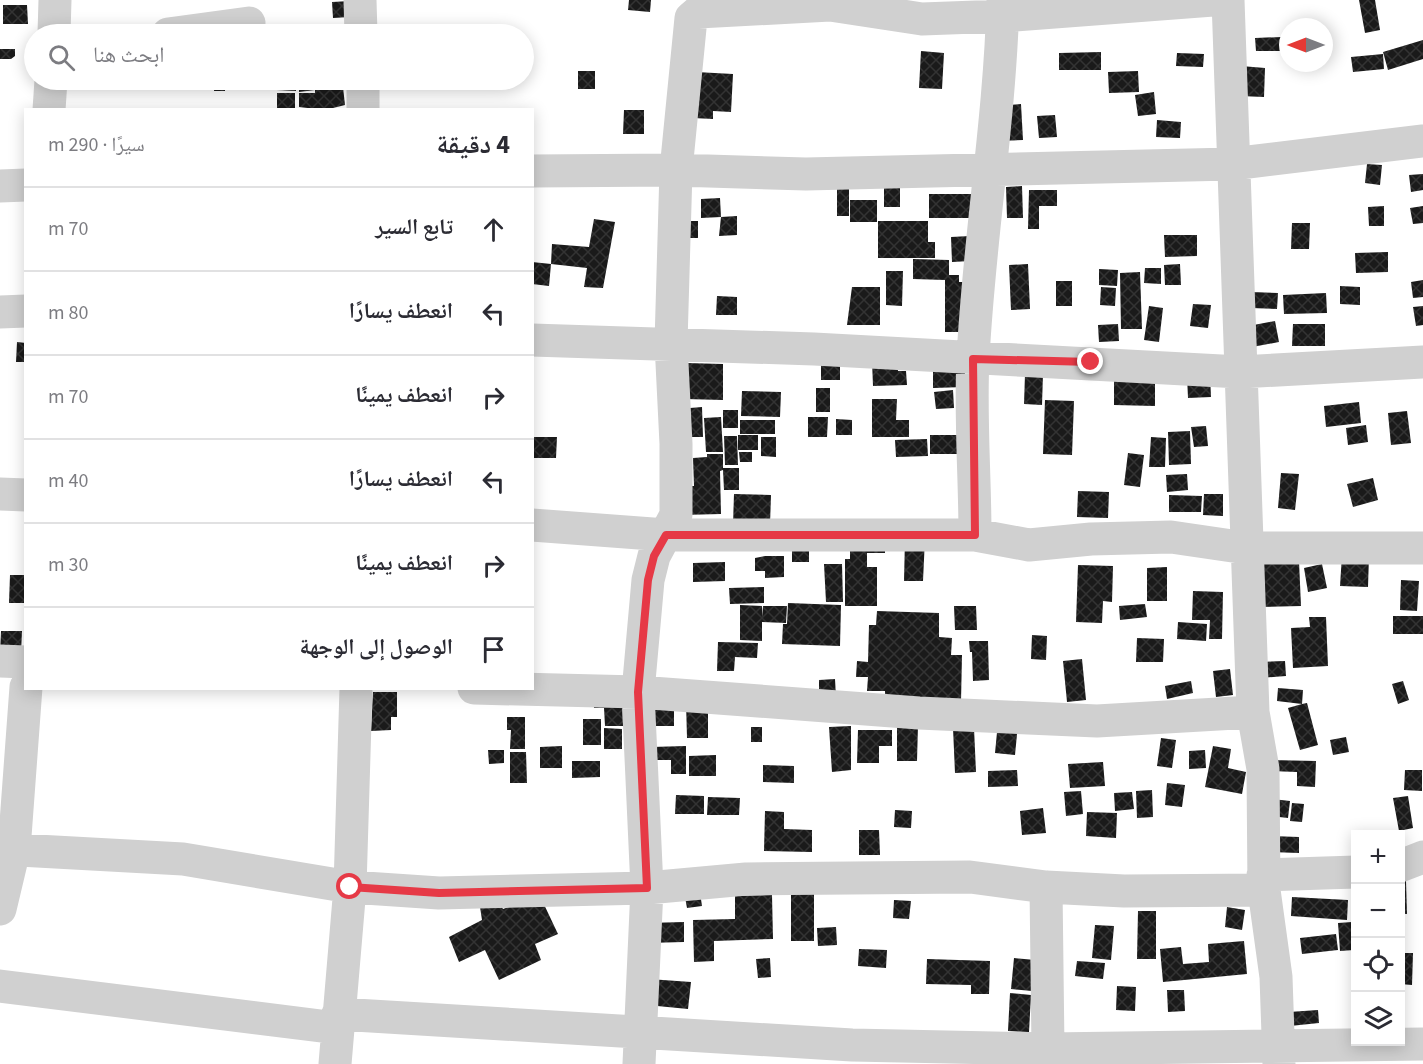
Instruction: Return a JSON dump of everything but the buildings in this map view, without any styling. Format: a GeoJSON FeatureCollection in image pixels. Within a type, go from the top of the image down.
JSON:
{"type":"FeatureCollection","features":[{"type":"Feature","properties":{"kind":"street"},"geometry":{"type":"LineString","coordinates":[[54,24],[55,0]]}},
{"type":"Feature","properties":{"kind":"street"},"geometry":{"type":"LineString","coordinates":[[360,0],[361,24]]}},
{"type":"Feature","properties":{"kind":"street"},"geometry":{"type":"LineString","coordinates":[[640,1048],[647,888],[638,692],[648,580],[654,556],[676,515],[676,444],[671,344],[676,170],[690,18],[698,12],[830,5],[922,19],[1003,8],[1213,0]]}},
{"type":"Feature","properties":{"kind":"street"},"geometry":{"type":"LineString","coordinates":[[1228,0],[1253,712],[1263,769],[1263,882],[1276,977],[1278,1056]]}},
{"type":"Feature","properties":{"kind":"street"},"geometry":{"type":"LineString","coordinates":[[975,535],[973,359],[989,169],[997,119],[1003,8]]}},
{"type":"Feature","properties":{"kind":"street"},"geometry":{"type":"LineString","coordinates":[[49,108],[50,90]]}},
{"type":"Feature","properties":{"kind":"street"},"geometry":{"type":"LineString","coordinates":[[363,90],[363,108]]}},
{"type":"Feature","properties":{"kind":"street"},"geometry":{"type":"LineString","coordinates":[[534,171],[676,170],[806,174],[1232,165],[1423,141]]}},
{"type":"Feature","properties":{"kind":"street"},"geometry":{"type":"LineString","coordinates":[[0,186],[24,185]]}},
{"type":"Feature","properties":{"kind":"street"},"geometry":{"type":"LineString","coordinates":[[0,312],[24,311]]}},
{"type":"Feature","properties":{"kind":"street"},"geometry":{"type":"LineString","coordinates":[[534,340],[814,349],[973,359],[1091,362],[1240,372],[1423,362]]}},
{"type":"Feature","properties":{"kind":"street"},"geometry":{"type":"LineString","coordinates":[[0,494],[24,495]]}},
{"type":"Feature","properties":{"kind":"street"},"geometry":{"type":"LineString","coordinates":[[534,525],[666,535],[975,535],[1029,545],[1091,539],[1171,537],[1246,548],[1423,548]]}},
{"type":"Feature","properties":{"kind":"street"},"geometry":{"type":"LineString","coordinates":[[0,661],[24,662]]}},
{"type":"Feature","properties":{"kind":"street"},"geometry":{"type":"LineString","coordinates":[[534,689],[638,692],[919,713],[1097,721],[1253,712]]}},
{"type":"Feature","properties":{"kind":"street"},"geometry":{"type":"LineString","coordinates":[[0,909],[26,690]]}},
{"type":"Feature","properties":{"kind":"street"},"geometry":{"type":"LineString","coordinates":[[335,1064],[350,887],[356,690]]}},
{"type":"Feature","properties":{"kind":"street"},"geometry":{"type":"LineString","coordinates":[[7,849],[183,859],[350,887],[439,893],[647,888],[746,879],[970,877],[1046,887],[1124,891],[1263,882],[1351,873]]}},
{"type":"Feature","properties":{"kind":"street"},"geometry":{"type":"LineString","coordinates":[[1405,864],[1423,857]]}},
{"type":"Feature","properties":{"kind":"street"},"geometry":{"type":"LineString","coordinates":[[1046,887],[1048,1049]]}},
{"type":"Feature","properties":{"kind":"street"},"geometry":{"type":"LineString","coordinates":[[0,986],[338,1021],[640,1048],[852,1055],[1048,1049],[1278,1056],[1423,1044]]}},
{"type":"Feature","properties":{"kind":"route"},"geometry":{"type":"LineString","coordinates":[[350,887],[439,893],[647,888],[638,692],[648,580],[654,556],[666,535],[975,535],[973,359],[1091,362]]}}]}
